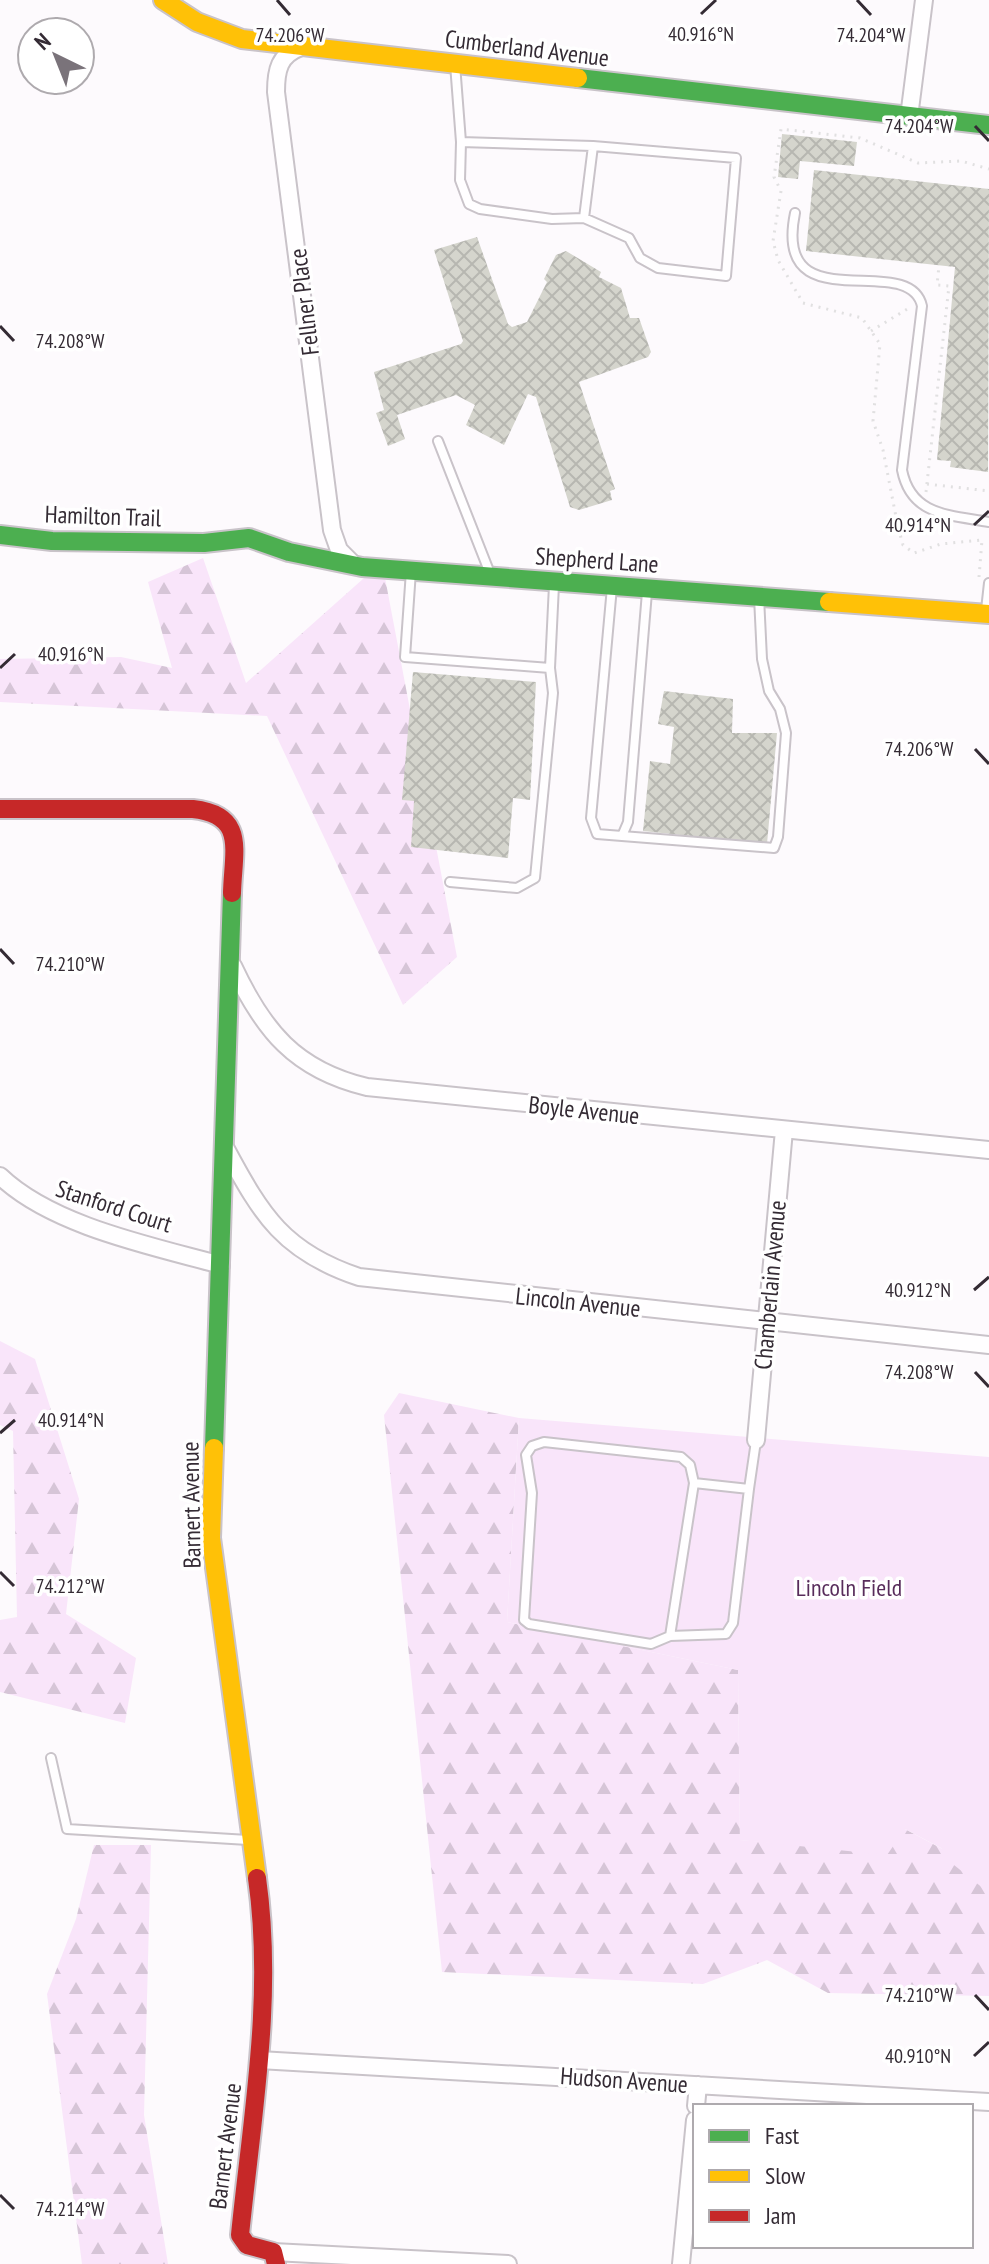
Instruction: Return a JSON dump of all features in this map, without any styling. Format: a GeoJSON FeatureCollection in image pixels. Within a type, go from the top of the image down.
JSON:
{"type":"FeatureCollection","features":[{"type":"Feature","properties":{"kind":"street","name":"Cumberland Avenue"},"geometry":{"type":"LineString","coordinates":[[163,0],[178,12],[218,32],[242,39],[989,125]]}},
{"type":"Feature","properties":{"kind":"street"},"geometry":{"type":"LineString","coordinates":[[909,117],[924,0]]}},
{"type":"Feature","properties":{"kind":"street","name":"Fellner Place"},"geometry":{"type":"LineString","coordinates":[[301,47],[285,55],[279,64],[276,92],[332,530],[339,550],[352,563]]}},
{"type":"Feature","properties":{"kind":"street","name":"Hamilton Trail"},"geometry":{"type":"LineString","coordinates":[[0,535],[52,541],[204,543]]}},
{"type":"Feature","properties":{"kind":"street","name":"Shepherd Lane"},"geometry":{"type":"LineString","coordinates":[[204,543],[249,538],[289,552],[411,571],[987,614]]}},
{"type":"Feature","properties":{"kind":"street","name":"Barnert Avenue"},"geometry":{"type":"LineString","coordinates":[[0,809],[213,811],[227,819],[234,832],[233,966],[211,1538],[264,1926],[265,1990],[240,2235],[247,2245],[274,2258]]}},
{"type":"Feature","properties":{"kind":"street","name":"Boyle Avenue"},"geometry":{"type":"LineString","coordinates":[[233,966],[247,996],[277,1039],[308,1065],[343,1081],[416,1093],[989,1150]]}},
{"type":"Feature","properties":{"kind":"street","name":"Chamberlain Avenue"},"geometry":{"type":"LineString","coordinates":[[756,1440],[784,1130]]}},
{"type":"Feature","properties":{"kind":"street","name":"Lincoln Avenue"},"geometry":{"type":"LineString","coordinates":[[226,1149],[253,1199],[281,1235],[316,1261],[359,1277],[989,1345]]}},
{"type":"Feature","properties":{"kind":"street","name":"Stanford Court"},"geometry":{"type":"LineString","coordinates":[[0,1176],[26,1199],[54,1214],[221,1265]]}},
{"type":"Feature","properties":{"kind":"street","name":"Hudson Avenue"},"geometry":{"type":"LineString","coordinates":[[259,2060],[989,2102]]}},
{"type":"Feature","properties":{"kind":"street"},"geometry":{"type":"LineString","coordinates":[[696,2104],[698,2085]]}},
{"type":"Feature","properties":{"kind":"street"},"geometry":{"type":"LineString","coordinates":[[681,2264],[693,2141]]}},
{"type":"Feature","properties":{"kind":"street"},"geometry":{"type":"LineString","coordinates":[[274,2258],[508,2264]]}},
{"type":"Feature","properties":{"kind":"lane"},"geometry":{"type":"LineString","coordinates":[[455,64],[461,142],[460,180],[469,204],[480,209],[552,219],[584,218],[629,238],[640,258],[658,268],[726,276],[736,158],[593,146],[461,142]]}},
{"type":"Feature","properties":{"kind":"lane"},"geometry":{"type":"LineString","coordinates":[[584,218],[593,146]]}},
{"type":"Feature","properties":{"kind":"lane"},"geometry":{"type":"LineString","coordinates":[[795,213],[793,249],[811,273],[832,280],[905,285],[920,297],[922,306],[902,470],[912,499],[924,508],[989,522]]}},
{"type":"Feature","properties":{"kind":"lane"},"geometry":{"type":"LineString","coordinates":[[438,441],[491,577]]}},
{"type":"Feature","properties":{"kind":"lane"},"geometry":{"type":"LineString","coordinates":[[411,571],[405,657],[550,668]]}},
{"type":"Feature","properties":{"kind":"lane"},"geometry":{"type":"LineString","coordinates":[[450,882],[517,888],[535,878],[553,693],[550,668],[554,580]]}},
{"type":"Feature","properties":{"kind":"lane"},"geometry":{"type":"LineString","coordinates":[[987,614],[989,583]]}},
{"type":"Feature","properties":{"kind":"lane"},"geometry":{"type":"LineString","coordinates":[[612,584],[591,818],[597,834],[774,848],[778,837],[786,733],[780,709],[769,691],[762,659],[759,596]]}},
{"type":"Feature","properties":{"kind":"lane"},"geometry":{"type":"LineString","coordinates":[[622,836],[628,822],[647,587]]}},
{"type":"Feature","properties":{"kind":"lane"},"geometry":{"type":"LineString","coordinates":[[670,1636],[694,1483],[690,1465],[681,1457],[544,1442],[532,1446],[526,1455],[532,1493],[524,1620],[529,1624],[651,1644],[670,1636],[726,1634],[733,1623],[756,1440]]}},
{"type":"Feature","properties":{"kind":"lane"},"geometry":{"type":"LineString","coordinates":[[694,1483],[749,1489]]}},
{"type":"Feature","properties":{"kind":"lane"},"geometry":{"type":"LineString","coordinates":[[51,1758],[67,1829],[253,1840]]}},
{"type":"Feature","properties":{"kind":"path"},"geometry":{"type":"LineString","coordinates":[[978,584],[982,540],[941,544],[914,553],[903,545],[892,507],[883,450],[873,421],[880,344],[862,318],[803,303],[796,298],[778,260],[773,241],[781,191],[774,177],[781,129],[860,138],[918,163],[961,161],[989,169]]}},
{"type":"Feature","properties":{"kind":"path"},"geometry":{"type":"LineString","coordinates":[[924,508],[949,286],[937,285],[939,266]]}},
{"type":"Feature","properties":{"kind":"path"},"geometry":{"type":"LineString","coordinates":[[871,331],[909,307]]}},
{"type":"Feature","properties":{"kind":"path"},"geometry":{"type":"LineString","coordinates":[[927,484],[989,491]]}},
{"type":"Feature","properties":{"kind":"green space"},"geometry":{"type":"Polygon","coordinates":[[[203,558],[246,683],[382,562],[457,957],[403,1005],[267,716],[0,702],[0,659],[121,657],[172,668],[148,582],[203,558]]]}},
{"type":"Feature","properties":{"kind":"green space"},"geometry":{"type":"Polygon","coordinates":[[[0,1341],[35,1359],[79,1499],[66,1614],[136,1658],[125,1723],[0,1692],[0,1620],[17,1617],[13,1431],[0,1425],[0,1341]]]}},
{"type":"Feature","properties":{"kind":"green space"},"geometry":{"type":"Polygon","coordinates":[[[399,1393],[519,1418],[507,1622],[738,1670],[740,1840],[812,1846],[905,1829],[989,1874],[989,1996],[828,1993],[767,1960],[703,1984],[442,1972],[384,1415],[399,1393]]]}},
{"type":"Feature","properties":{"kind":"green space","name":"Lincoln Field"},"geometry":{"type":"Polygon","coordinates":[[[519,1418],[989,1457],[989,1893],[954,1865],[941,1848],[905,1829],[887,1855],[740,1840],[738,1670],[507,1622],[519,1418]]]}},
{"type":"Feature","properties":{"kind":"green space"},"geometry":{"type":"Polygon","coordinates":[[[94,1845],[151,1845],[144,2115],[168,2264],[82,2264],[47,1994],[76,1919],[94,1845]]]}},
{"type":"Feature","properties":{"kind":"building"},"geometry":{"type":"Polygon","coordinates":[[[782,134],[857,142],[854,166],[800,161],[798,179],[778,177],[782,134]]]}},
{"type":"Feature","properties":{"kind":"building"},"geometry":{"type":"Polygon","coordinates":[[[814,170],[989,189],[988,472],[950,467],[951,461],[937,460],[955,267],[806,251],[814,170]]]}},
{"type":"Feature","properties":{"kind":"building"},"geometry":{"type":"Polygon","coordinates":[[[477,237],[508,324],[512,327],[527,322],[547,282],[544,279],[556,255],[566,251],[601,272],[599,277],[621,288],[630,318],[639,318],[651,352],[648,357],[579,382],[615,489],[610,491],[612,500],[579,510],[570,507],[536,397],[528,394],[504,445],[466,425],[475,405],[456,395],[397,415],[405,439],[388,446],[376,413],[384,410],[374,372],[461,344],[463,341],[434,250],[477,237]]]}},
{"type":"Feature","properties":{"kind":"building"},"geometry":{"type":"Polygon","coordinates":[[[413,672],[536,682],[530,800],[513,798],[508,858],[411,847],[414,801],[402,800],[413,672]]]}},
{"type":"Feature","properties":{"kind":"building"},"geometry":{"type":"Polygon","coordinates":[[[664,691],[733,699],[732,733],[777,733],[767,844],[643,831],[650,761],[670,764],[674,727],[658,724],[664,691]]]}},
{"type":"Feature","properties":{"kind":"traffic: fast"},"geometry":{"type":"LineString","coordinates":[[578,78],[989,125]]}},
{"type":"Feature","properties":{"kind":"traffic: fast"},"geometry":{"type":"LineString","coordinates":[[0,535],[52,541],[204,543],[249,538],[289,552],[362,567],[829,602]]}},
{"type":"Feature","properties":{"kind":"traffic: fast"},"geometry":{"type":"LineString","coordinates":[[214,1448],[232,893]]}},
{"type":"Feature","properties":{"kind":"traffic: slow"},"geometry":{"type":"LineString","coordinates":[[163,0],[197,22],[242,39],[578,78]]}},
{"type":"Feature","properties":{"kind":"traffic: slow"},"geometry":{"type":"LineString","coordinates":[[829,602],[989,614]]}},
{"type":"Feature","properties":{"kind":"traffic: slow"},"geometry":{"type":"LineString","coordinates":[[214,1448],[211,1538],[257,1878]]}},
{"type":"Feature","properties":{"kind":"traffic: jam"},"geometry":{"type":"LineString","coordinates":[[0,809],[193,809],[210,813],[222,819],[233,838],[232,893]]}},
{"type":"Feature","properties":{"kind":"traffic: jam"},"geometry":{"type":"LineString","coordinates":[[257,1878],[262,1923],[262,2012],[240,2235],[247,2245],[273,2252],[276,2264]]}}]}
